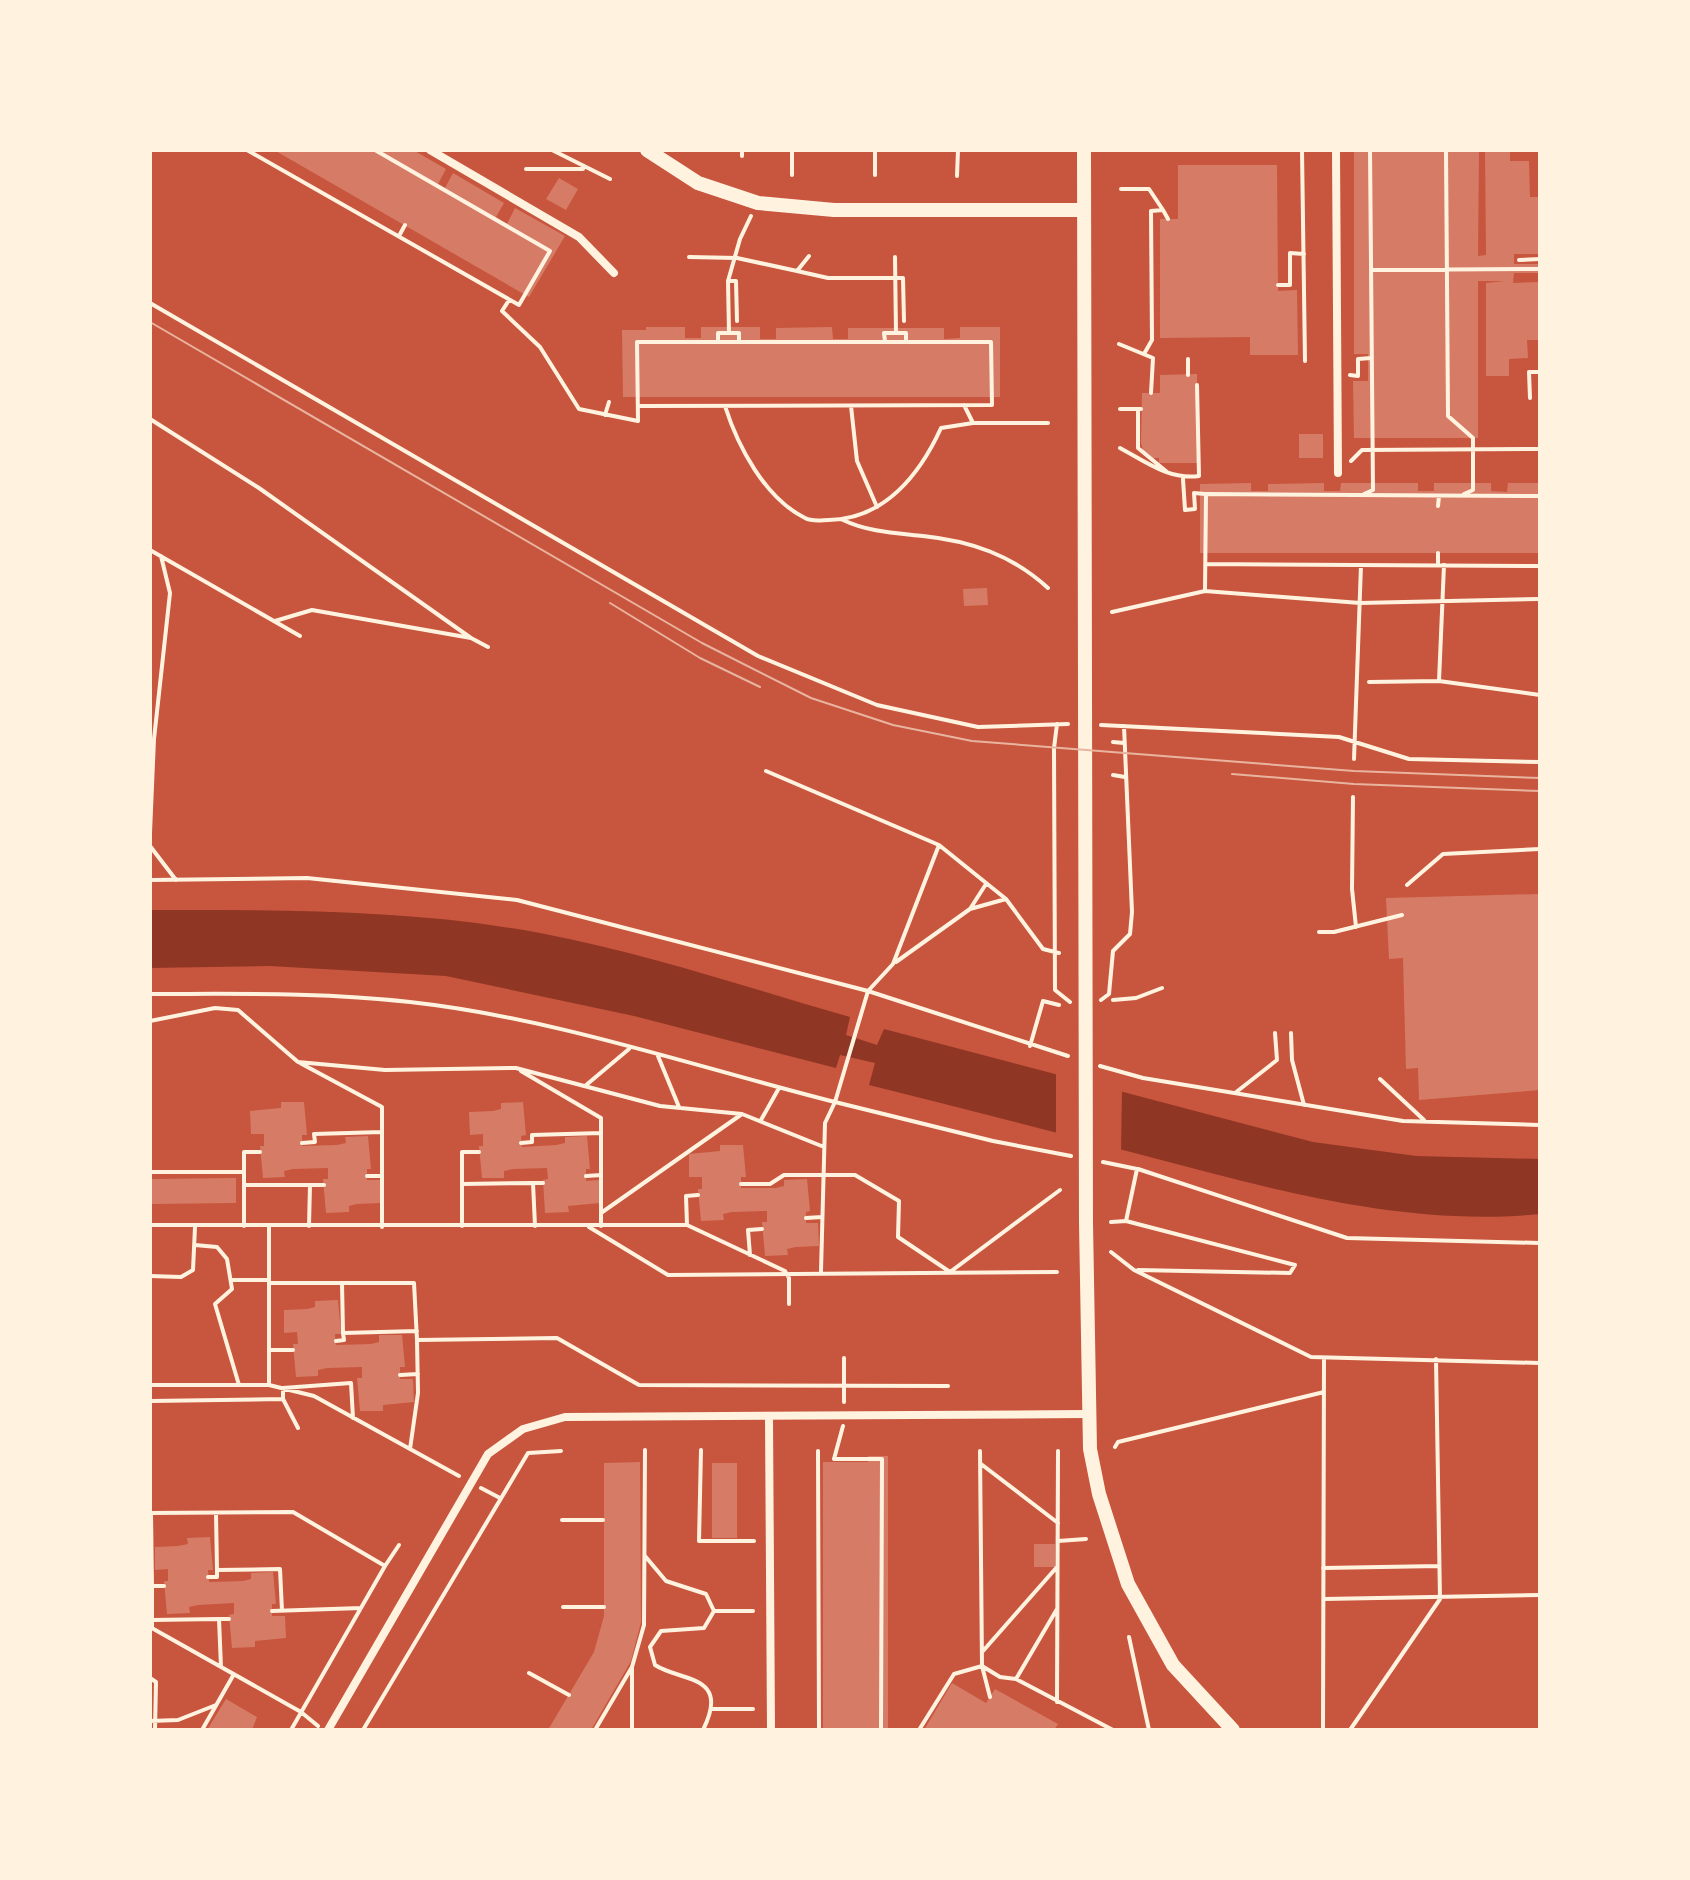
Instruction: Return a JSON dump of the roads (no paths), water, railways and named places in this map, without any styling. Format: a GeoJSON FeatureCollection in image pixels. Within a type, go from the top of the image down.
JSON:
{"type":"FeatureCollection","features":[{"type":"Feature","properties":{"kind":"street"},"geometry":{"type":"LineString","coordinates":[[430,150],[579,237],[614,273]]}},
{"type":"Feature","properties":{"kind":"street"},"geometry":{"type":"LineString","coordinates":[[647,150],[698,183],[758,203],[834,210],[1084,210]]}},
{"type":"Feature","properties":{"kind":"street"},"geometry":{"type":"LineString","coordinates":[[1084,150],[1087,1414],[1099,1494],[1128,1584],[1173,1665],[1233,1730]]}},
{"type":"Feature","properties":{"kind":"street"},"geometry":{"type":"LineString","coordinates":[[1336,150],[1338,473]]}},
{"type":"Feature","properties":{"kind":"street"},"geometry":{"type":"LineString","coordinates":[[326,1730],[488,1454],[523,1429],[565,1417],[1087,1414]]}},
{"type":"Feature","properties":{"kind":"street"},"geometry":{"type":"LineString","coordinates":[[769,1417],[771,1730]]}},
{"type":"Feature","properties":{"kind":"tram line"},"geometry":{"type":"LineString","coordinates":[[150,322],[702,643],[811,698],[893,725],[972,741],[1354,771],[1540,778]]}},
{"type":"Feature","properties":{"kind":"tram line"},"geometry":{"type":"LineString","coordinates":[[610,603],[700,658],[760,687]]}},
{"type":"Feature","properties":{"kind":"tram line"},"geometry":{"type":"LineString","coordinates":[[1232,774],[1354,784],[1540,791]]}}]}
